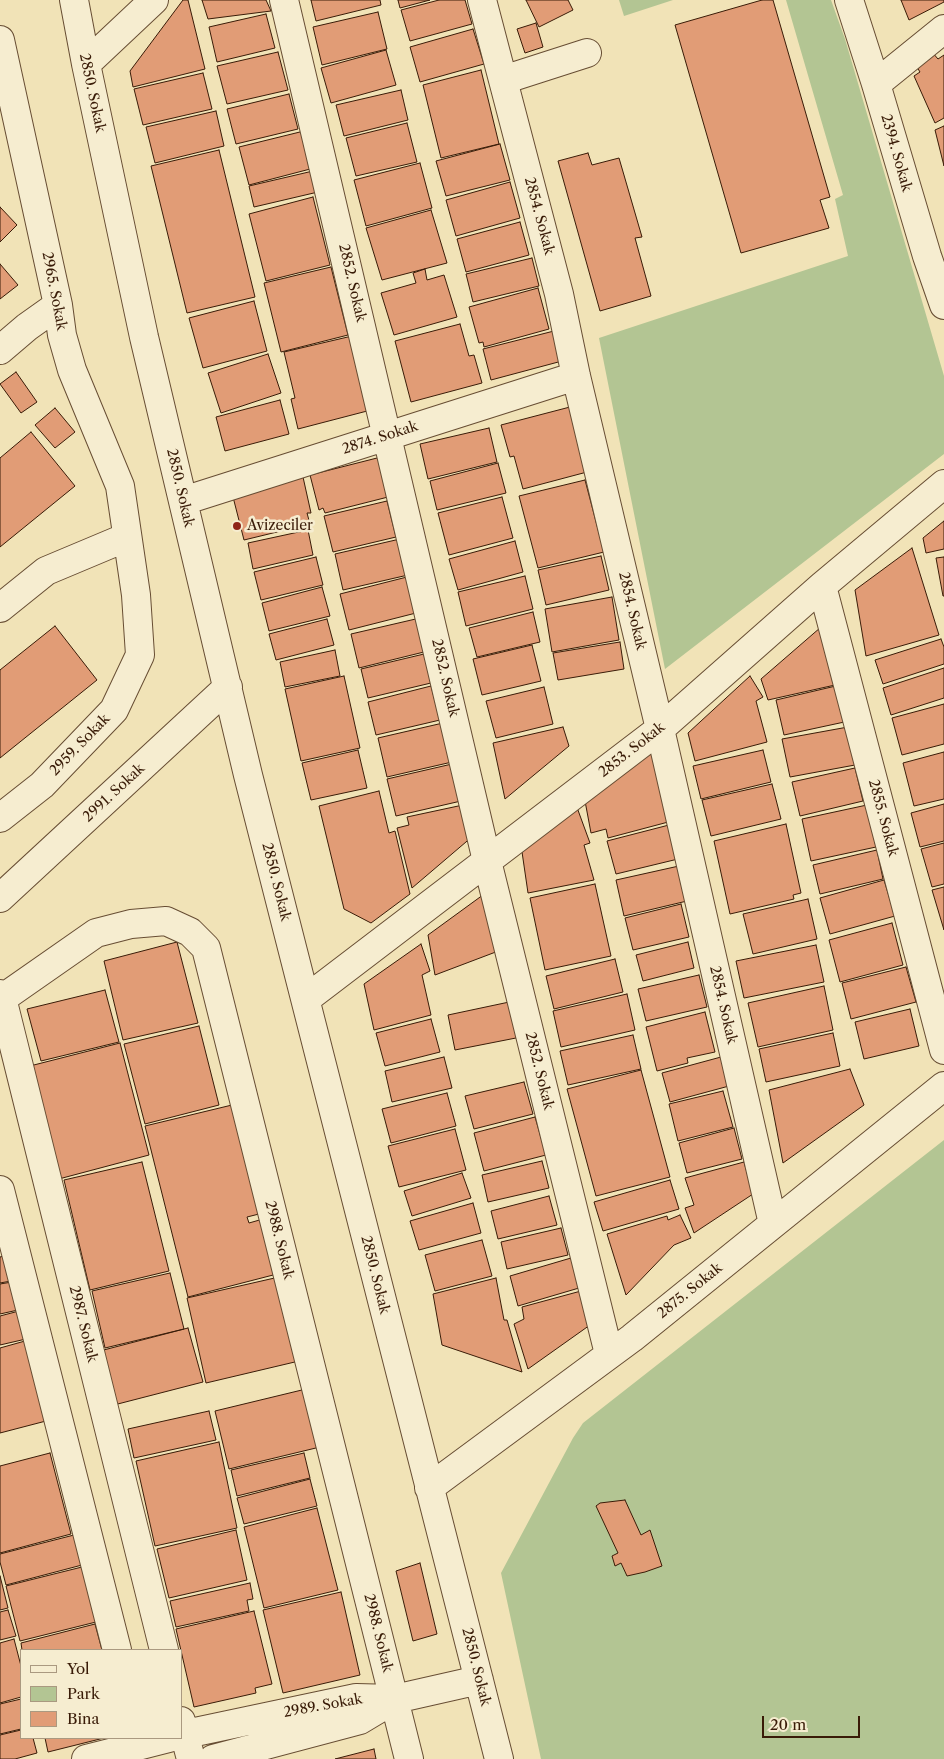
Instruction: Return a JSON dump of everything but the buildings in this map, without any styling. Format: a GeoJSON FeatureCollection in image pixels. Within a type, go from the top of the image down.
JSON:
{"type":"FeatureCollection","features":[{"type":"Feature","properties":{"kind":"street","name":"2850. Sokak"},"geometry":{"type":"LineString","coordinates":[[74,0],[144,338],[248,775],[499,1759]]}},
{"type":"Feature","properties":{"kind":"street"},"geometry":{"type":"LineString","coordinates":[[86,64],[154,0]]}},
{"type":"Feature","properties":{"kind":"street","name":"2852. Sokak"},"geometry":{"type":"LineString","coordinates":[[284,0],[488,861],[609,1354]]}},
{"type":"Feature","properties":{"kind":"street","name":"2854. Sokak"},"geometry":{"type":"LineString","coordinates":[[482,0],[560,294],[576,376],[660,729],[772,1224]]}},
{"type":"Feature","properties":{"kind":"street","name":"2394. Sokak"},"geometry":{"type":"LineString","coordinates":[[849,0],[876,84],[935,249],[944,305]]}},
{"type":"Feature","properties":{"kind":"street"},"geometry":{"type":"LineString","coordinates":[[876,84],[944,29]]}},
{"type":"Feature","properties":{"kind":"street"},"geometry":{"type":"LineString","coordinates":[[503,80],[587,53]]}},
{"type":"Feature","properties":{"kind":"street","name":"2965. Sokak"},"geometry":{"type":"LineString","coordinates":[[2,55],[58,305],[62,336],[72,370],[120,486],[127,537]]}},
{"type":"Feature","properties":{"kind":"street"},"geometry":{"type":"LineString","coordinates":[[0,350],[58,305]]}},
{"type":"Feature","properties":{"kind":"street","name":"2874. Sokak"},"geometry":{"type":"LineString","coordinates":[[183,501],[576,376]]}},
{"type":"Feature","properties":{"kind":"street","name":"2853. Sokak"},"geometry":{"type":"LineString","coordinates":[[306,998],[660,729],[822,586],[944,484]]}},
{"type":"Feature","properties":{"kind":"street"},"geometry":{"type":"LineString","coordinates":[[0,608],[46,571],[127,537]]}},
{"type":"Feature","properties":{"kind":"street","name":"2959. Sokak"},"geometry":{"type":"LineString","coordinates":[[0,818],[42,785],[114,710],[140,655],[136,595],[127,537]]}},
{"type":"Feature","properties":{"kind":"street","name":"2855. Sokak"},"geometry":{"type":"LineString","coordinates":[[822,586],[944,1050]]}},
{"type":"Feature","properties":{"kind":"street","name":"2991. Sokak"},"geometry":{"type":"LineString","coordinates":[[0,898],[228,688]]}},
{"type":"Feature","properties":{"kind":"street","name":"2988. Sokak"},"geometry":{"type":"LineString","coordinates":[[1,998],[96,933],[131,924],[166,921],[190,932],[206,948],[409,1759]]}},
{"type":"Feature","properties":{"kind":"street","name":"2987. Sokak"},"geometry":{"type":"LineString","coordinates":[[1,998],[164,1649]]}},
{"type":"Feature","properties":{"kind":"street","name":"2875. Sokak"},"geometry":{"type":"LineString","coordinates":[[429,1488],[609,1354],[944,1086]]}},
{"type":"Feature","properties":{"kind":"street"},"geometry":{"type":"LineString","coordinates":[[0,1190],[117,1649]]}},
{"type":"Feature","properties":{"kind":"street"},"geometry":{"type":"LineString","coordinates":[[394,1699],[479,1680]]}},
{"type":"Feature","properties":{"kind":"street","name":"2989. Sokak"},"geometry":{"type":"LineString","coordinates":[[182,1737],[356,1698],[394,1699]]}},
{"type":"Feature","properties":{"kind":"street","name":"2989. Sokak"},"geometry":{"type":"LineString","coordinates":[[213,1759],[360,1720],[394,1699]]}},
{"type":"Feature","properties":{"kind":"street","name":"2989. Sokak"},"geometry":{"type":"LineString","coordinates":[[86,1759],[173,1739]]}},
{"type":"Feature","properties":{"kind":"green space"},"geometry":{"type":"Polygon","coordinates":[[[619,0],[673,0],[624,16],[619,0]]]}},
{"type":"Feature","properties":{"kind":"green space"},"geometry":{"type":"Polygon","coordinates":[[[786,0],[831,0],[845,39],[944,376],[944,454],[665,669],[599,338],[848,256],[835,199],[843,195],[786,0]]]}},
{"type":"Feature","properties":{"kind":"green space"},"geometry":{"type":"Polygon","coordinates":[[[944,1140],[944,1759],[541,1759],[501,1573],[573,1438],[583,1423],[944,1140]]]}},
{"type":"Feature","properties":{"kind":"place","name":"Avizeciler"},"geometry":{"type":"Point","coordinates":[237,526]}}]}
